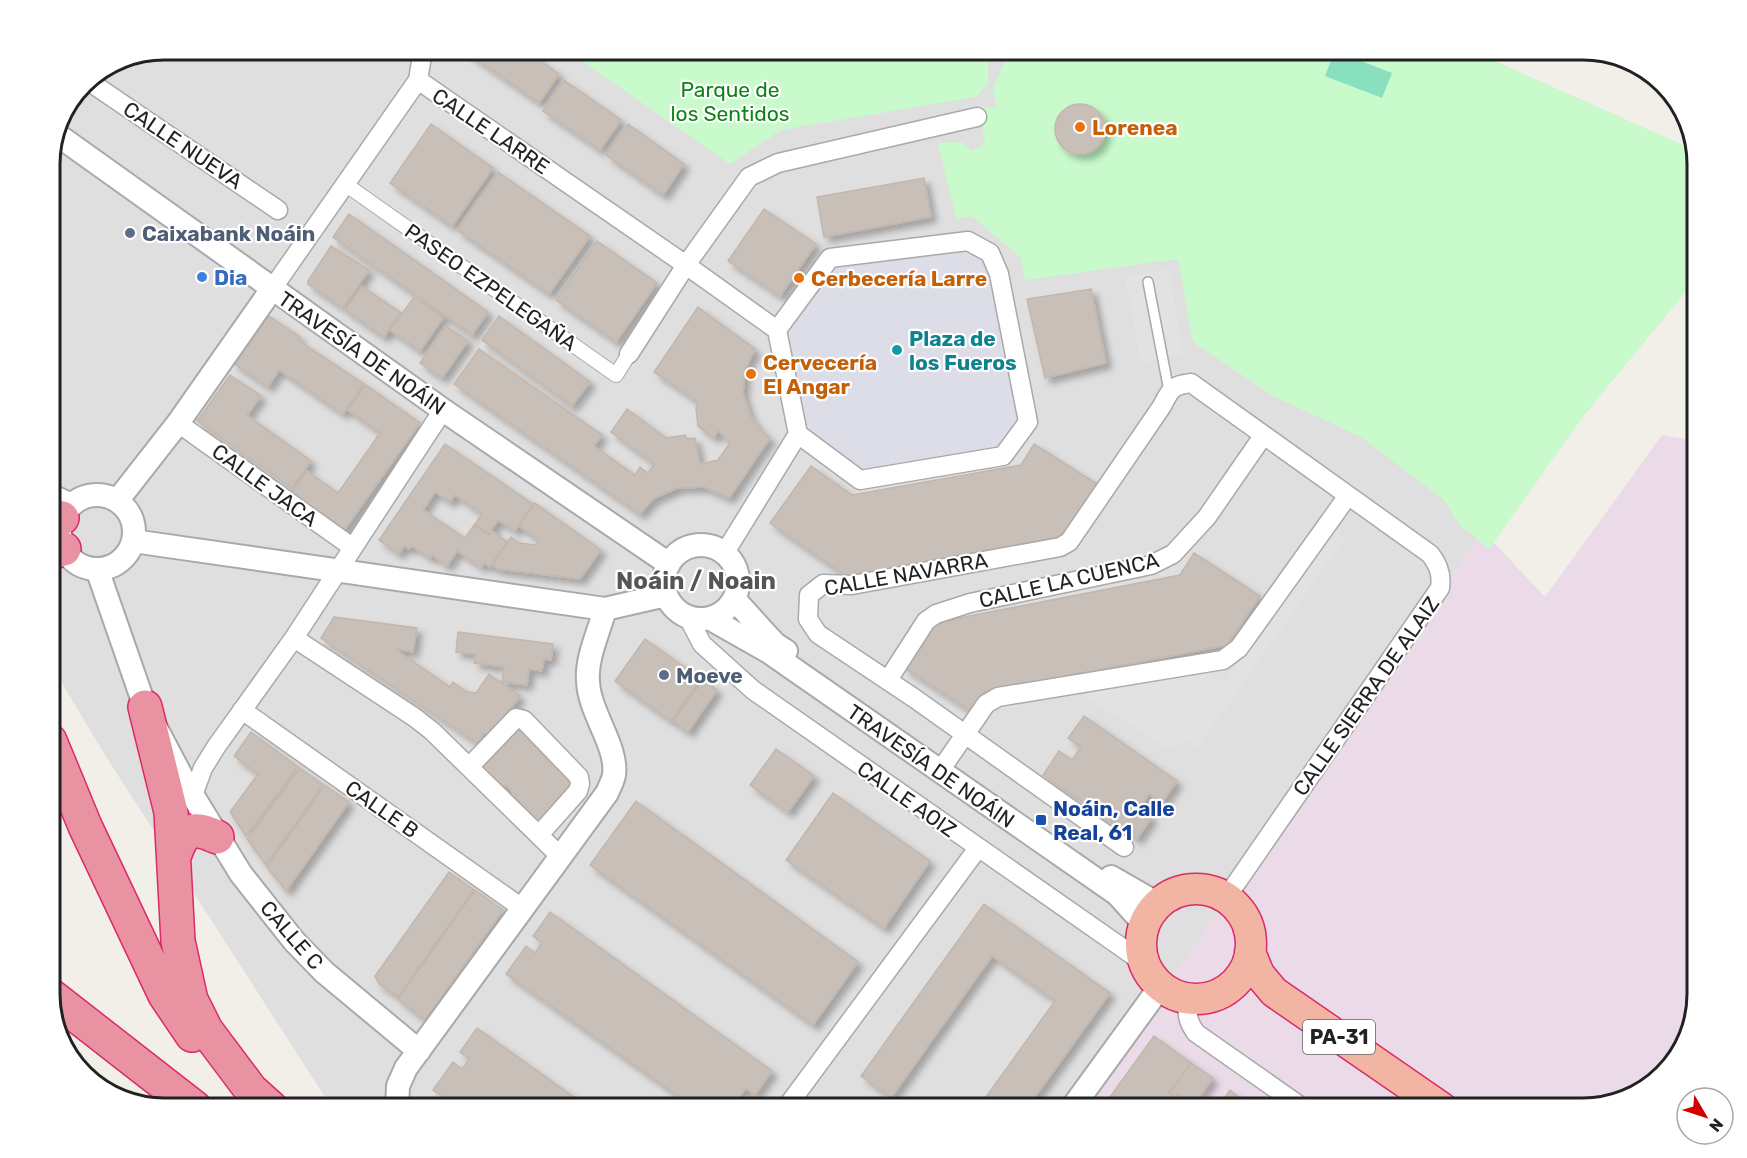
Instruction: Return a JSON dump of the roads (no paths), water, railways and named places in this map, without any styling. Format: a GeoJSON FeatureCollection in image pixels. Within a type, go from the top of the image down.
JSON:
{"type":"FeatureCollection","features":[{"type":"Feature","properties":{"kind":"highway"},"geometry":{"type":"LineString","coordinates":[[145,707],[171,812],[178,941],[191,1000],[206,1030],[251,1090],[260,1098]]}},
{"type":"Feature","properties":{"kind":"highway"},"geometry":{"type":"LineString","coordinates":[[60,765],[85,826],[165,995],[196,1041],[247,1098]]}},
{"type":"Feature","properties":{"kind":"highway"},"geometry":{"type":"LineString","coordinates":[[175,854],[179,841],[188,832],[199,830],[218,837]]}},
{"type":"Feature","properties":{"kind":"highway"},"geometry":{"type":"LineString","coordinates":[[1191,889],[1209,891],[1226,898],[1238,908],[1246,921],[1250,936],[1250,952],[1245,970],[1233,984],[1218,995],[1203,999],[1188,999],[1173,995],[1152,975],[1141,950],[1141,937],[1151,914],[1173,894],[1191,889]]}},
{"type":"Feature","properties":{"kind":"highway","name":"PA-31"},"geometry":{"type":"LineString","coordinates":[[1250,952],[1259,974],[1274,992],[1428,1098]]}},
{"type":"Feature","properties":{"kind":"highway","name":"PA-31"},"geometry":{"type":"LineString","coordinates":[[1218,995],[1241,994],[1264,1005],[1396,1098]]}},
{"type":"Feature","properties":{"kind":"highway"},"geometry":{"type":"LineString","coordinates":[[60,1003],[182,1098]]}},
{"type":"Feature","properties":{"kind":"street"},"geometry":{"type":"LineString","coordinates":[[418,80],[421,60]]}},
{"type":"Feature","properties":{"kind":"street","name":"CALLE LARRE"},"geometry":{"type":"LineString","coordinates":[[272,289],[418,80],[777,330]]}},
{"type":"Feature","properties":{"kind":"street","name":"CALLE NUEVA"},"geometry":{"type":"LineString","coordinates":[[95,86],[278,210]]}},
{"type":"Feature","properties":{"kind":"street"},"geometry":{"type":"LineString","coordinates":[[629,354],[686,265],[749,177],[778,163],[977,117]]}},
{"type":"Feature","properties":{"kind":"street","name":"TRAVESÍA DE NOÁIN"},"geometry":{"type":"LineString","coordinates":[[63,139],[443,410],[669,564]]}},
{"type":"Feature","properties":{"kind":"street","name":"PASEO EZPELEGAÑA"},"geometry":{"type":"LineString","coordinates":[[345,184],[616,375],[629,354]]}},
{"type":"Feature","properties":{"kind":"street"},"geometry":{"type":"LineString","coordinates":[[968,241],[990,253],[999,274],[1028,422],[1003,456],[860,480],[798,434],[777,330],[830,258],[968,241]]}},
{"type":"Feature","properties":{"kind":"street"},"geometry":{"type":"LineString","coordinates":[[117,501],[178,423],[272,289]]}},
{"type":"Feature","properties":{"kind":"street","name":"CALLE SIERRA DE ALAIZ"},"geometry":{"type":"LineString","coordinates":[[1170,391],[1178,384],[1191,383],[1347,497],[1430,554],[1440,573],[1440,588],[1226,898]]}},
{"type":"Feature","properties":{"kind":"street","name":"CALLE NAVARRA"},"geometry":{"type":"LineString","coordinates":[[1124,847],[888,680],[818,634],[808,619],[809,595],[824,584],[852,585],[1060,547],[1069,542],[1170,391]]}},
{"type":"Feature","properties":{"kind":"street"},"geometry":{"type":"LineString","coordinates":[[193,795],[203,768],[294,638],[443,410]]}},
{"type":"Feature","properties":{"kind":"street","name":"CALLE JACA"},"geometry":{"type":"LineString","coordinates":[[178,423],[352,547]]}},
{"type":"Feature","properties":{"kind":"street"},"geometry":{"type":"LineString","coordinates":[[724,554],[798,434]]}},
{"type":"Feature","properties":{"kind":"street","name":"CALLE LA CUENCA"},"geometry":{"type":"LineString","coordinates":[[888,680],[926,621],[936,614],[970,603],[1151,565],[1173,554],[1207,517],[1263,436]]}},
{"type":"Feature","properties":{"kind":"street"},"geometry":{"type":"LineString","coordinates":[[60,520],[82,498],[93,495],[106,496],[126,508],[134,529],[133,541],[128,552],[120,561],[109,567],[87,568],[69,558],[60,529]]}},
{"type":"Feature","properties":{"kind":"street"},"geometry":{"type":"LineString","coordinates":[[946,762],[986,704],[998,697],[1223,660],[1239,648],[1347,497]]}},
{"type":"Feature","properties":{"kind":"street"},"geometry":{"type":"LineString","coordinates":[[133,541],[605,609],[666,595]]}},
{"type":"Feature","properties":{"kind":"street"},"geometry":{"type":"LineString","coordinates":[[694,546],[715,548],[724,554],[732,563],[737,575],[737,587],[734,599],[719,614],[699,618],[671,604],[664,585],[665,574],[675,556],[694,546]]}},
{"type":"Feature","properties":{"kind":"street","name":"CALLE C"},"geometry":{"type":"LineString","coordinates":[[97,569],[145,707],[193,795],[241,874],[301,949],[324,972],[419,1051]]}},
{"type":"Feature","properties":{"kind":"street","name":"TRAVESÍA DE NOÁIN"},"geometry":{"type":"LineString","coordinates":[[734,599],[775,644],[1124,885],[1151,914]]}},
{"type":"Feature","properties":{"kind":"street"},"geometry":{"type":"LineString","coordinates":[[397,1098],[398,1086],[406,1068],[607,793],[614,775],[612,754],[589,697],[587,679],[590,658],[605,609]]}},
{"type":"Feature","properties":{"kind":"street","name":"TRAVESÍA DE NOÁIN"},"geometry":{"type":"LineString","coordinates":[[699,618],[769,652],[1117,894],[1151,914]]}},
{"type":"Feature","properties":{"kind":"street","name":"CALLE AOIZ"},"geometry":{"type":"LineString","coordinates":[[699,618],[702,644],[753,690],[978,848],[1152,975]]}},
{"type":"Feature","properties":{"kind":"street"},"geometry":{"type":"LineString","coordinates":[[294,638],[432,731],[560,856]]}},
{"type":"Feature","properties":{"kind":"street","name":"CALLE B"},"geometry":{"type":"LineString","coordinates":[[242,710],[522,908]]}},
{"type":"Feature","properties":{"kind":"street"},"geometry":{"type":"LineString","coordinates":[[469,767],[516,718],[524,720],[579,777],[580,781],[578,791],[539,835]]}},
{"type":"Feature","properties":{"kind":"street"},"geometry":{"type":"LineString","coordinates":[[793,1098],[978,848]]}},
{"type":"Feature","properties":{"kind":"street"},"geometry":{"type":"LineString","coordinates":[[1078,1098],[1152,975]]}},
{"type":"Feature","properties":{"kind":"street"},"geometry":{"type":"LineString","coordinates":[[1188,999],[1186,1016],[1196,1033],[1290,1098]]}},
{"type":"Feature","properties":{"kind":"lane"},"geometry":{"type":"LineString","coordinates":[[1148,282],[1170,391]]}},
{"type":"Feature","properties":{"kind":"place","name":"Lorenea"},"geometry":{"type":"Point","coordinates":[1080,127]}},
{"type":"Feature","properties":{"kind":"place","name":"Caixabank Noáin"},"geometry":{"type":"Point","coordinates":[130,233]}},
{"type":"Feature","properties":{"kind":"place","name":"Dia"},"geometry":{"type":"Point","coordinates":[202,277]}},
{"type":"Feature","properties":{"kind":"place","name":"Cerbecería Larre"},"geometry":{"type":"Point","coordinates":[799,278]}},
{"type":"Feature","properties":{"kind":"place","name":"Plaza de los Fueros"},"geometry":{"type":"Point","coordinates":[897,350]}},
{"type":"Feature","properties":{"kind":"place","name":"Cervecería El Angar"},"geometry":{"type":"Point","coordinates":[751,374]}},
{"type":"Feature","properties":{"kind":"place","name":"Moeve"},"geometry":{"type":"Point","coordinates":[664,675]}},
{"type":"Feature","properties":{"kind":"place","name":"Noáin, Calle Real, 61"},"geometry":{"type":"Point","coordinates":[1041,820]}},
{"type":"Feature","properties":{"kind":"district","name":"Noáin / Noain"},"geometry":{"type":"Point","coordinates":[696,581]}},
{"type":"Feature","properties":{"kind":"park label","name":"Parque de los Sentidos"},"geometry":{"type":"Point","coordinates":[730,101]}}]}
